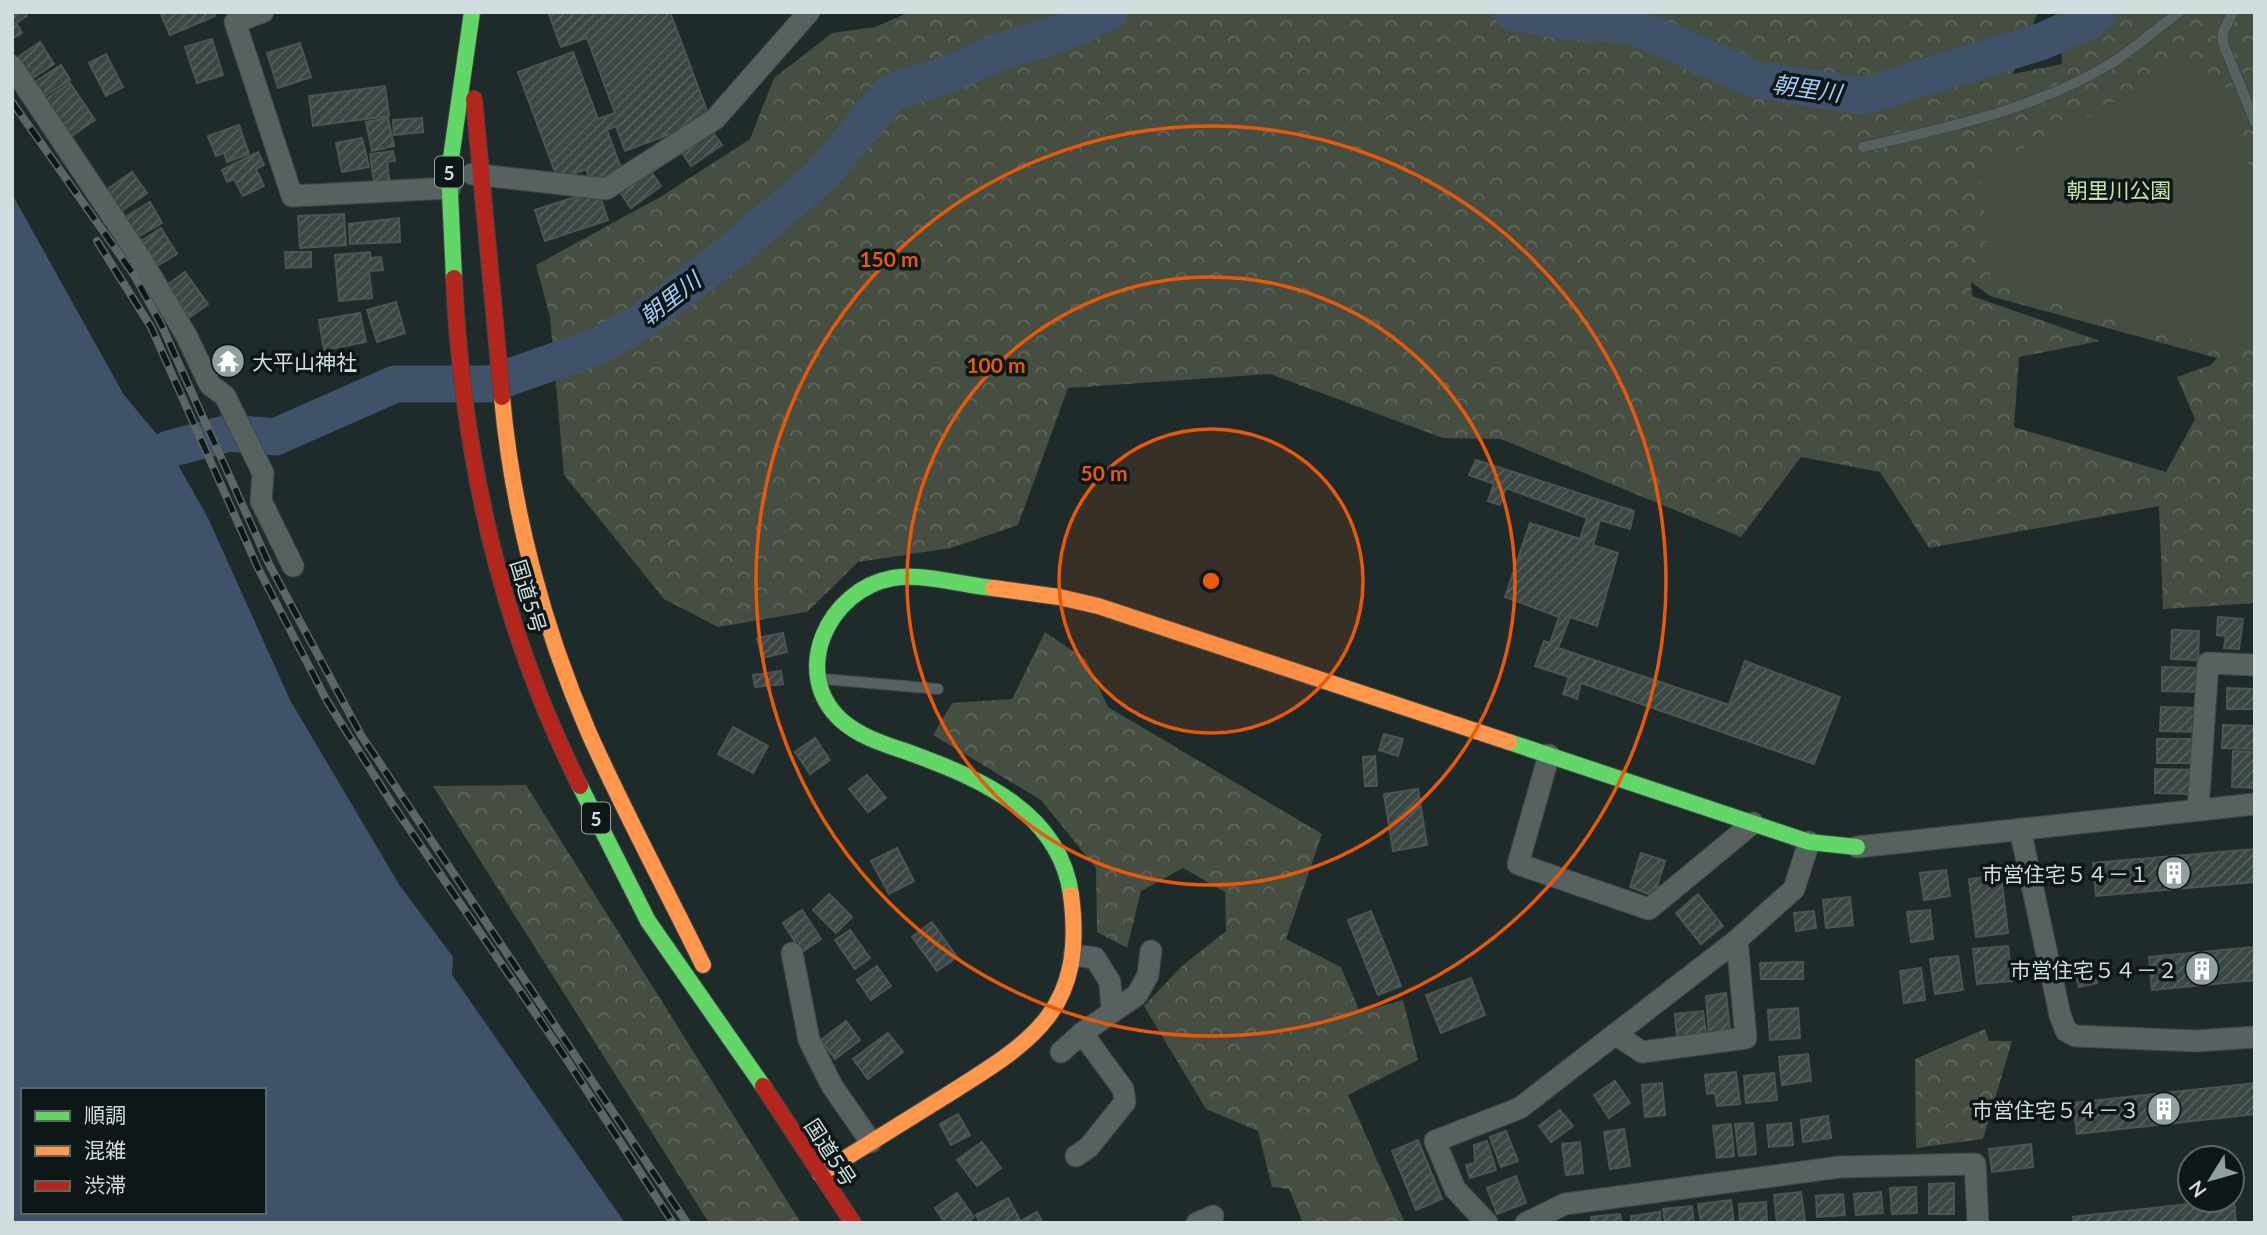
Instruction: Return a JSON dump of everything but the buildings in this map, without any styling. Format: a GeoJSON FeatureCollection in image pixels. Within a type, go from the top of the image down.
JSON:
{"type":"FeatureCollection","features":[{"type":"Feature","properties":{"kind":"main road","name":"国道5号"},"geometry":{"type":"LineString","coordinates":[[472,12],[449,180],[455,306],[464,407],[480,502],[511,614],[558,742],[648,921],[775,1103],[853,1223]]}},
{"type":"Feature","properties":{"kind":"main road","name":"国道5号"},"geometry":{"type":"LineString","coordinates":[[468,39],[502,402],[517,494],[541,600],[588,730],[775,1103]]}},
{"type":"Feature","properties":{"kind":"main road"},"geometry":{"type":"LineString","coordinates":[[820,1174],[1011,1055],[1035,1036],[1051,1017],[1065,988],[1074,955],[1074,897],[1066,867],[1038,822],[982,780],[868,738],[849,727],[834,713],[817,678],[821,633],[841,607],[872,583],[894,578],[927,580],[1072,599],[1178,631],[1809,842],[1857,847]]}},
{"type":"Feature","properties":{"kind":"main road"},"geometry":{"type":"LineString","coordinates":[[511,614],[541,600]]}},
{"type":"Feature","properties":{"kind":"street"},"geometry":{"type":"LineString","coordinates":[[263,12],[235,22],[292,196],[482,176],[607,189],[715,119],[809,12]]}},
{"type":"Feature","properties":{"kind":"street"},"geometry":{"type":"LineString","coordinates":[[12,66],[141,259],[186,335],[210,385],[225,396],[263,473],[261,501],[293,566]]}},
{"type":"Feature","properties":{"kind":"street"},"geometry":{"type":"LineString","coordinates":[[2198,810],[2208,663],[2255,665]]}},
{"type":"Feature","properties":{"kind":"street"},"geometry":{"type":"LineString","coordinates":[[1549,755],[1518,864],[1636,904],[1649,908],[1753,823]]}},
{"type":"Feature","properties":{"kind":"street"},"geometry":{"type":"LineString","coordinates":[[1857,847],[2255,804]]}},
{"type":"Feature","properties":{"kind":"street"},"geometry":{"type":"LineString","coordinates":[[2021,829],[2060,1015],[2066,1031],[2076,1036],[2196,1041],[2255,1037]]}},
{"type":"Feature","properties":{"kind":"street"},"geometry":{"type":"LineString","coordinates":[[1487,1223],[1455,1188],[1435,1141],[1520,1108],[1737,940],[1794,889],[1809,842]]}},
{"type":"Feature","properties":{"kind":"street"},"geometry":{"type":"LineString","coordinates":[[1615,1034],[1642,1052],[1746,1038],[1737,940]]}},
{"type":"Feature","properties":{"kind":"street"},"geometry":{"type":"LineString","coordinates":[[1061,1052],[1082,1033],[1137,995],[1148,975],[1151,951]]}},
{"type":"Feature","properties":{"kind":"street"},"geometry":{"type":"LineString","coordinates":[[793,953],[809,1040],[832,1086],[871,1142]]}},
{"type":"Feature","properties":{"kind":"street"},"geometry":{"type":"LineString","coordinates":[[1074,955],[1095,958],[1110,982],[1112,1011]]}},
{"type":"Feature","properties":{"kind":"street"},"geometry":{"type":"LineString","coordinates":[[1076,1156],[1089,1147],[1125,1102],[1124,1089],[1082,1033]]}},
{"type":"Feature","properties":{"kind":"street"},"geometry":{"type":"LineString","coordinates":[[1526,1223],[1565,1203],[1840,1167],[1975,1164],[1978,1223]]}},
{"type":"Feature","properties":{"kind":"lane"},"geometry":{"type":"LineString","coordinates":[[1863,147],[1979,121],[2054,93],[2115,61],[2179,12]]}},
{"type":"Feature","properties":{"kind":"lane"},"geometry":{"type":"LineString","coordinates":[[2233,12],[2223,32],[2223,43],[2255,122]]}},
{"type":"Feature","properties":{"kind":"lane"},"geometry":{"type":"LineString","coordinates":[[817,678],[938,689]]}},
{"type":"Feature","properties":{"kind":"green space","name":"朝里川公園"},"geometry":{"type":"Polygon","coordinates":[[[910,12],[2038,12],[2013,74],[2062,64],[2061,12],[2255,12],[2255,603],[2163,609],[2159,506],[1929,548],[1880,472],[1801,457],[1741,537],[1501,439],[1443,438],[1270,374],[1068,388],[1018,525],[951,548],[858,562],[807,612],[718,627],[664,599],[564,475],[550,317],[536,265],[662,196],[750,139],[774,78],[832,33],[875,27],[910,12]],[[1971,282],[1972,296],[2100,341],[2019,357],[2014,427],[2166,472],[2195,419],[2177,377],[2211,365],[2217,358],[1990,296],[1971,282]]]}},
{"type":"Feature","properties":{"kind":"green space","name":"朝里川公園"},"geometry":{"type":"Polygon","coordinates":[[[2181,61],[2237,94],[2255,206],[2255,333],[2235,352],[1991,282],[1980,169],[2078,123],[2181,61]]]}},
{"type":"Feature","properties":{"kind":"green space"},"geometry":{"type":"Polygon","coordinates":[[[1045,632],[1086,660],[1108,707],[1322,834],[1286,939],[1341,967],[1360,1012],[1403,1000],[1418,1060],[1348,1095],[1405,1223],[1303,1223],[1289,1189],[1272,1187],[1258,1131],[1206,1109],[1144,1006],[1181,967],[1226,931],[1225,892],[1183,868],[1141,891],[1127,948],[1097,932],[1096,868],[1041,800],[933,735],[952,703],[1012,699],[1045,632]]]}},
{"type":"Feature","properties":{"kind":"green space"},"geometry":{"type":"Polygon","coordinates":[[[526,785],[801,1223],[709,1223],[433,786],[526,785]]]}},
{"type":"Feature","properties":{"kind":"green space"},"geometry":{"type":"Polygon","coordinates":[[[1985,1029],[1989,1041],[2012,1041],[1983,1139],[1916,1148],[1915,1059],[1985,1029]]]}},
{"type":"Feature","properties":{"kind":"water"},"geometry":{"type":"Polygon","coordinates":[[[12,194],[124,395],[169,449],[208,518],[290,700],[400,886],[453,957],[452,975],[625,1223],[12,1223],[12,194]]]}},
{"type":"Feature","properties":{"kind":"waterway","name":"朝里川"},"geometry":{"type":"LineString","coordinates":[[169,449],[229,433],[275,437],[395,384],[490,384],[598,346],[641,322],[741,244],[823,174],[891,92],[949,74],[1004,50],[1062,33],[1110,12]]}},
{"type":"Feature","properties":{"kind":"waterway","name":"朝里川"},"geometry":{"type":"LineString","coordinates":[[1512,12],[1560,21],[1631,25],[1757,80],[1863,96],[2040,42],[2088,21],[2100,12]]}},
{"type":"Feature","properties":{"kind":"railway"},"geometry":{"type":"LineString","coordinates":[[12,102],[134,275],[161,324],[269,564],[361,735],[687,1223]]}},
{"type":"Feature","properties":{"kind":"railway"},"geometry":{"type":"LineString","coordinates":[[97,241],[151,327],[258,568],[327,701],[393,805],[563,1054],[673,1223]]}},
{"type":"Feature","properties":{"kind":"traffic: fast"},"geometry":{"type":"LineString","coordinates":[[454,278],[449,172],[472,12]]}},
{"type":"Feature","properties":{"kind":"traffic: fast"},"geometry":{"type":"LineString","coordinates":[[993,588],[918,577],[893,578],[870,585],[851,598],[835,615],[824,635],[818,657],[818,679],[826,701],[841,720],[857,732],[965,775],[1013,803],[1034,821],[1051,842],[1064,866],[1071,895]]}},
{"type":"Feature","properties":{"kind":"traffic: fast"},"geometry":{"type":"LineString","coordinates":[[1509,742],[1809,842],[1857,847]]}},
{"type":"Feature","properties":{"kind":"traffic: fast"},"geometry":{"type":"LineString","coordinates":[[580,786],[648,921],[763,1086]]}},
{"type":"Feature","properties":{"kind":"traffic: slow"},"geometry":{"type":"LineString","coordinates":[[502,397],[513,482],[522,525],[557,651],[601,761],[703,965]]}},
{"type":"Feature","properties":{"kind":"traffic: slow"},"geometry":{"type":"LineString","coordinates":[[993,588],[1059,597],[1098,606],[1509,742]]}},
{"type":"Feature","properties":{"kind":"traffic: slow"},"geometry":{"type":"LineString","coordinates":[[820,1174],[1006,1057],[1029,1038],[1048,1017],[1062,994],[1070,967],[1074,934],[1071,895]]}},
{"type":"Feature","properties":{"kind":"traffic: jam"},"geometry":{"type":"LineString","coordinates":[[474,99],[502,397]]}},
{"type":"Feature","properties":{"kind":"traffic: jam"},"geometry":{"type":"LineString","coordinates":[[454,278],[466,410],[490,539],[528,665],[580,786]]}},
{"type":"Feature","properties":{"kind":"traffic: jam"},"geometry":{"type":"LineString","coordinates":[[763,1086],[853,1223]]}},
{"type":"Feature","properties":{"kind":"place","name":"大平山神社"},"geometry":{"type":"Point","coordinates":[228,361]}},
{"type":"Feature","properties":{"kind":"place","name":"市営住宅５４－１"},"geometry":{"type":"Point","coordinates":[2174,873]}},
{"type":"Feature","properties":{"kind":"place","name":"市営住宅５４－２"},"geometry":{"type":"Point","coordinates":[2202,969]}},
{"type":"Feature","properties":{"kind":"place","name":"市営住宅５４－３"},"geometry":{"type":"Point","coordinates":[2164,1109]}}]}
